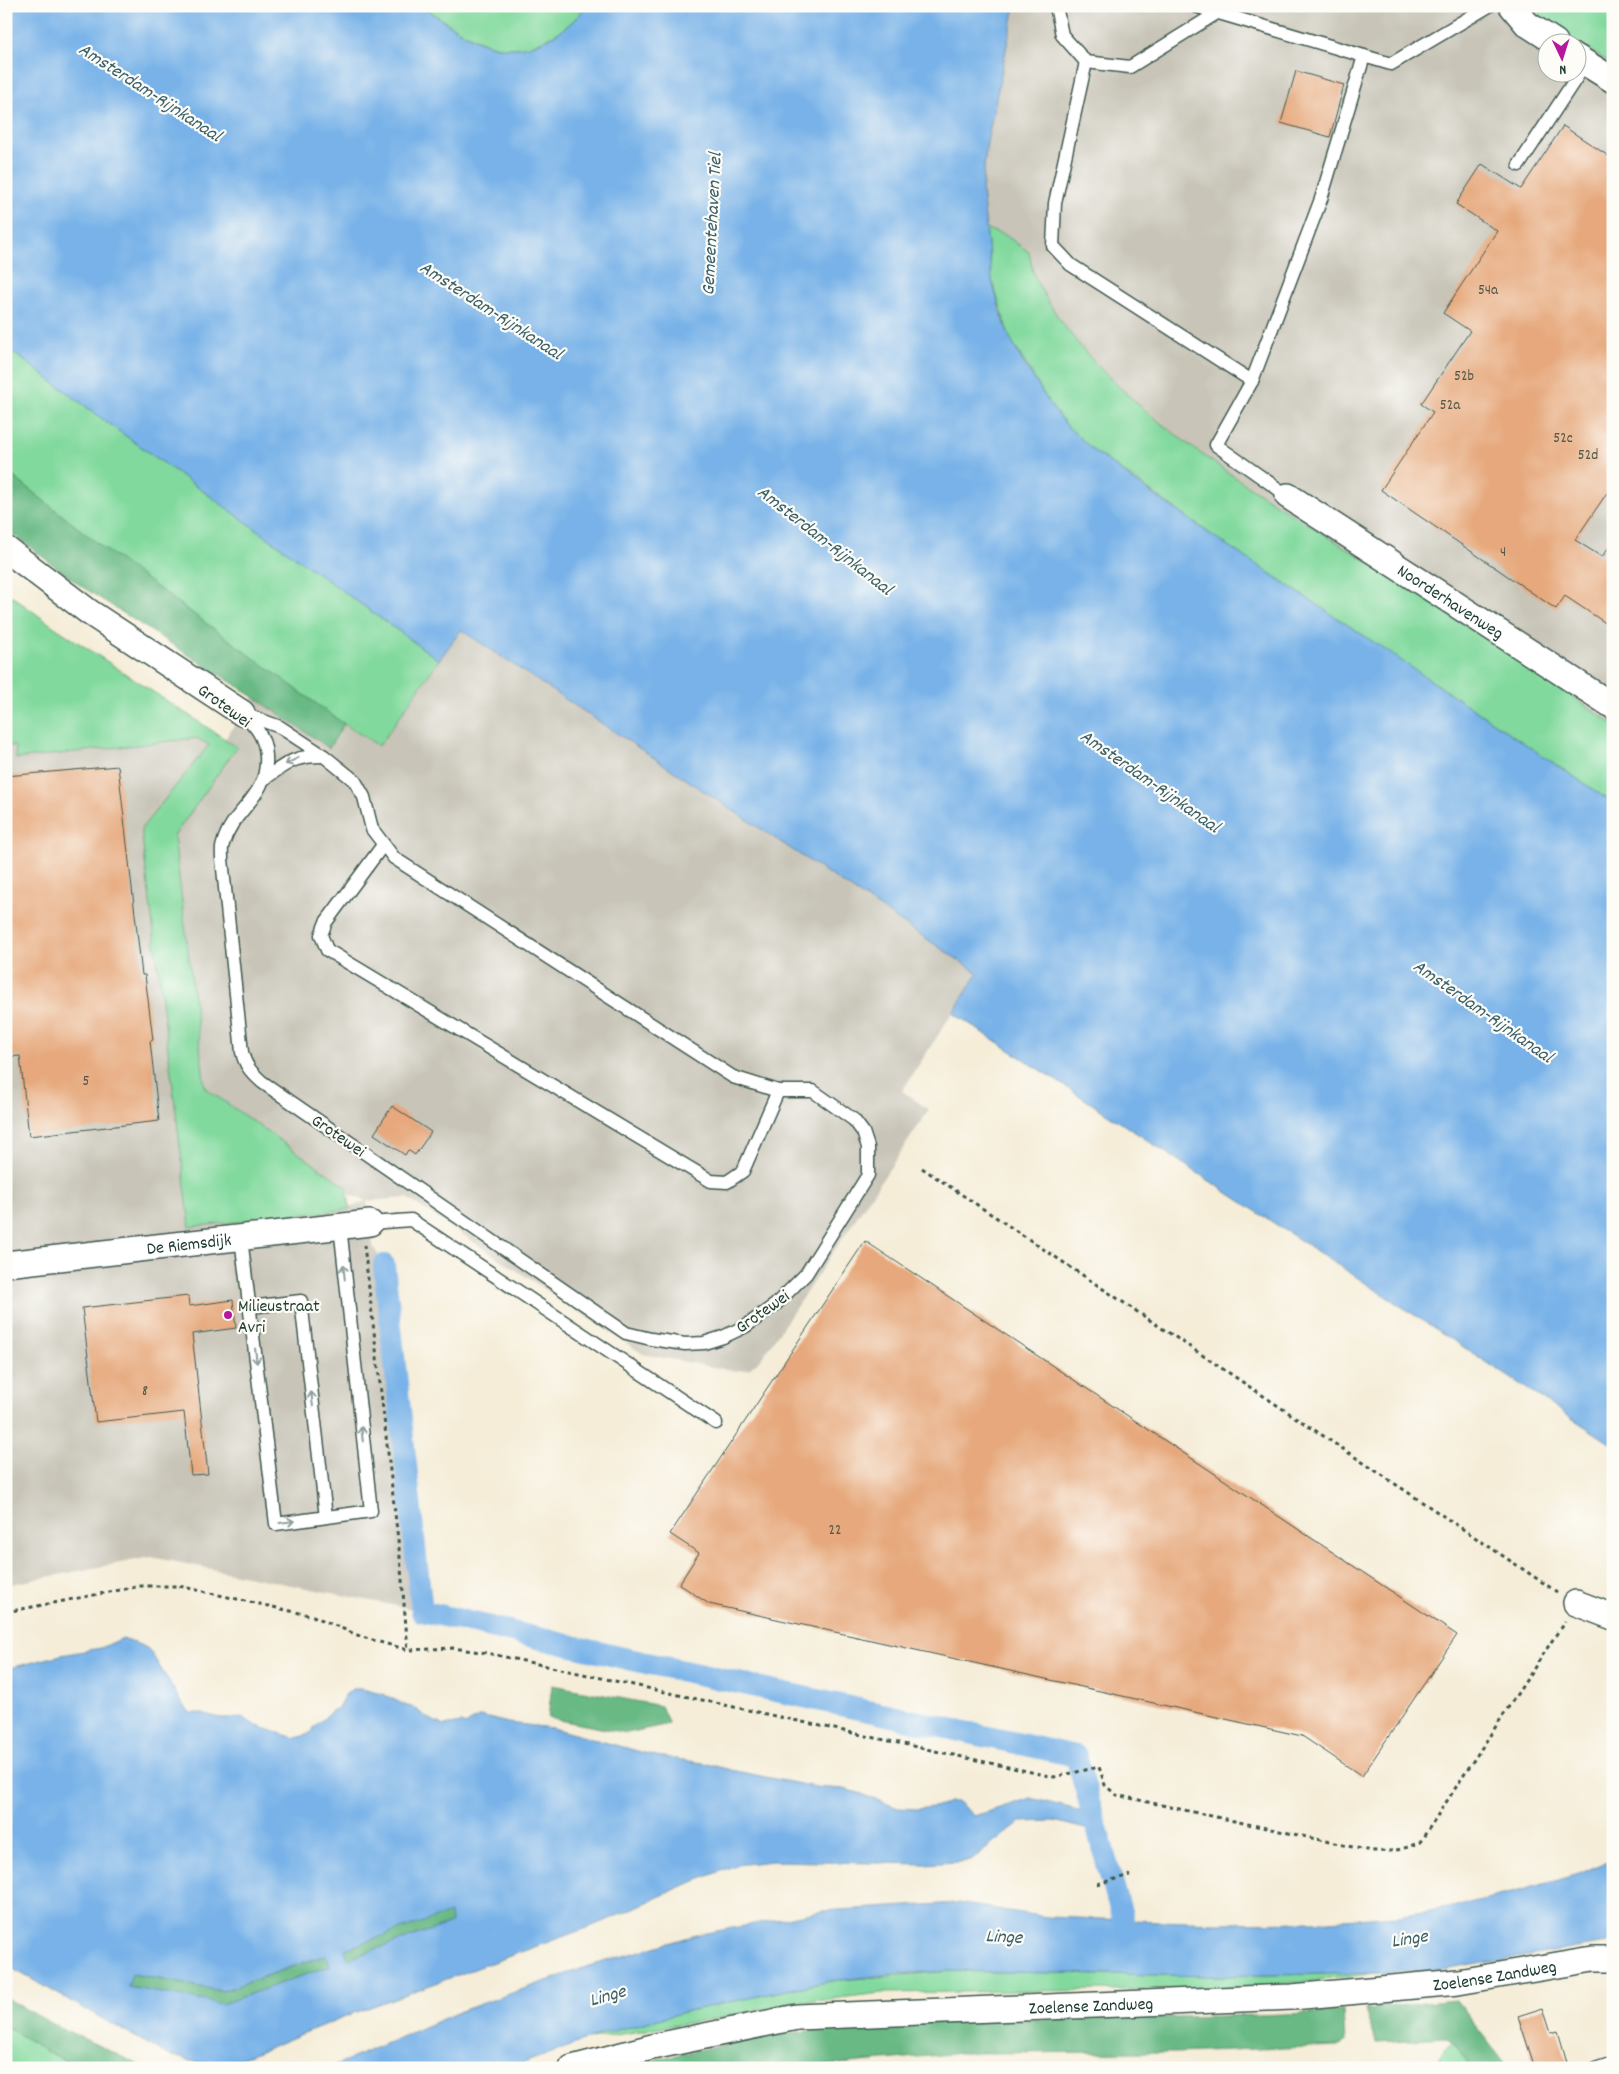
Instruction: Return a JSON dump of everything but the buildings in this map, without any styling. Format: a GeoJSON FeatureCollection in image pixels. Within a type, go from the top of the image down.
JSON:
{"type":"FeatureCollection","features":[{"type":"Feature","properties":{"kind":"street"},"geometry":{"type":"LineString","coordinates":[[1512,6],[1527,24],[1539,32]]}},
{"type":"Feature","properties":{"kind":"street"},"geometry":{"type":"LineString","coordinates":[[1586,63],[1613,80]]}},
{"type":"Feature","properties":{"kind":"street","name":"Noorderhavenweg"},"geometry":{"type":"LineString","coordinates":[[1288,496],[1613,706]]}},
{"type":"Feature","properties":{"kind":"street","name":"Grotewei"},"geometry":{"type":"LineString","coordinates":[[6,549],[89,612],[242,713]]}},
{"type":"Feature","properties":{"kind":"street","name":"De Riemsdijk"},"geometry":{"type":"LineString","coordinates":[[6,1264],[357,1224]]}},
{"type":"Feature","properties":{"kind":"street"},"geometry":{"type":"LineString","coordinates":[[1576,1603],[1613,1617]]}},
{"type":"Feature","properties":{"kind":"street","name":"Zoelense Zandweg"},"geometry":{"type":"LineString","coordinates":[[572,2068],[652,2046],[797,2017],[1292,1997],[1458,1982],[1593,1959],[1613,1959]]}},
{"type":"Feature","properties":{"kind":"lane"},"geometry":{"type":"LineString","coordinates":[[1056,6],[1062,34],[1086,62],[1130,68],[1217,12]]}},
{"type":"Feature","properties":{"kind":"lane"},"geometry":{"type":"LineString","coordinates":[[1196,6],[1391,64],[1489,6]]}},
{"type":"Feature","properties":{"kind":"lane"},"geometry":{"type":"LineString","coordinates":[[1288,496],[1216,445],[1252,380],[1321,199],[1364,56]]}},
{"type":"Feature","properties":{"kind":"lane"},"geometry":{"type":"LineString","coordinates":[[1086,62],[1055,203],[1053,246],[1072,265],[1252,380]]}},
{"type":"Feature","properties":{"kind":"lane"},"geometry":{"type":"LineString","coordinates":[[1519,165],[1568,82]]}},
{"type":"Feature","properties":{"kind":"lane"},"geometry":{"type":"LineString","coordinates":[[242,713],[280,727],[324,756],[355,781],[364,797],[372,829],[394,858],[733,1077],[778,1092],[743,1171],[728,1182],[712,1181],[327,950],[321,935],[326,922],[383,845]]}},
{"type":"Feature","properties":{"kind":"lane","name":"Grotewei"},"geometry":{"type":"LineString","coordinates":[[242,713],[256,725],[261,735],[266,757],[264,779],[257,793],[229,828],[222,844],[222,859],[245,1063],[262,1082],[626,1332],[652,1339],[685,1344],[704,1343],[723,1337],[746,1326],[775,1305],[806,1274],[868,1175],[868,1147],[863,1132],[854,1120],[813,1091],[778,1092]]}},
{"type":"Feature","properties":{"kind":"lane"},"geometry":{"type":"LineString","coordinates":[[264,779],[295,759],[306,756],[324,756]]}},
{"type":"Feature","properties":{"kind":"lane"},"geometry":{"type":"LineString","coordinates":[[242,1238],[276,1524],[370,1511],[357,1224],[411,1220],[716,1423]]}},
{"type":"Feature","properties":{"kind":"lane"},"geometry":{"type":"LineString","coordinates":[[250,1307],[301,1301],[326,1517]]}},
{"type":"Feature","properties":{"kind":"lane"},"geometry":{"type":"LineString","coordinates":[[1595,2068],[1613,2062]]}},
{"type":"Feature","properties":{"kind":"path"},"geometry":{"type":"LineString","coordinates":[[6,1612],[141,1586],[179,1586],[313,1616],[362,1637],[408,1650],[454,1648],[487,1653],[1054,1777],[1099,1767],[1105,1785],[1116,1795],[1366,1850],[1384,1852],[1402,1850],[1420,1842],[1433,1825],[1576,1603],[1547,1587],[922,1168]]}},
{"type":"Feature","properties":{"kind":"path"},"geometry":{"type":"LineString","coordinates":[[357,1224],[400,1557],[408,1650]]}},
{"type":"Feature","properties":{"kind":"path"},"geometry":{"type":"LineString","coordinates":[[1097,1884],[1130,1875]]}},
{"type":"Feature","properties":{"kind":"shaded area"},"geometry":{"type":"Polygon","coordinates":[[[946,6],[1613,6],[1613,759],[940,307],[946,6]]]}},
{"type":"Feature","properties":{"kind":"shaded area"},"geometry":{"type":"Polygon","coordinates":[[[6,592],[53,626],[225,739],[254,697],[329,748],[344,724],[379,746],[460,630],[978,973],[902,1091],[929,1110],[761,1359],[749,1369],[734,1371],[643,1354],[407,1198],[367,1201],[373,1246],[384,1265],[422,1611],[151,1557],[6,1585],[6,592]],[[349,1194],[350,1208],[366,1201],[349,1194]]]}},
{"type":"Feature","properties":{"kind":"green space"},"geometry":{"type":"Polygon","coordinates":[[[422,6],[586,6],[573,21],[548,38],[531,45],[514,48],[498,47],[482,42],[452,26],[422,6]]]}},
{"type":"Feature","properties":{"kind":"green space"},"geometry":{"type":"Polygon","coordinates":[[[1531,6],[1613,6],[1613,65],[1586,47],[1586,32],[1562,32],[1544,20],[1531,6]]]}},
{"type":"Feature","properties":{"kind":"green space"},"geometry":{"type":"Polygon","coordinates":[[[986,229],[1005,235],[1029,252],[1037,282],[1066,328],[1102,370],[1144,409],[1190,446],[1239,480],[1441,609],[1613,724],[1613,803],[1216,538],[1094,451],[1067,426],[1051,406],[1010,338],[992,280],[986,229]]]}},
{"type":"Feature","properties":{"kind":"green space"},"geometry":{"type":"Polygon","coordinates":[[[6,347],[112,426],[439,660],[379,746],[344,724],[106,550],[6,471],[6,347]]]}},
{"type":"Feature","properties":{"kind":"green space"},"geometry":{"type":"Polygon","coordinates":[[[6,471],[106,550],[344,724],[329,748],[254,697],[81,586],[6,529],[6,471]]]}},
{"type":"Feature","properties":{"kind":"green space"},"geometry":{"type":"Polygon","coordinates":[[[6,592],[53,626],[237,747],[174,836],[205,1088],[347,1187],[350,1209],[190,1227],[141,829],[209,745],[197,738],[16,759],[15,746],[6,746],[6,592]]]}},
{"type":"Feature","properties":{"kind":"green space"},"geometry":{"type":"Polygon","coordinates":[[[552,1685],[661,1706],[669,1724],[627,1733],[548,1718],[552,1685]]]}},
{"type":"Feature","properties":{"kind":"green space"},"geometry":{"type":"Polygon","coordinates":[[[450,1912],[451,1923],[348,1959],[344,1949],[450,1912]]]}},
{"type":"Feature","properties":{"kind":"green space"},"geometry":{"type":"Polygon","coordinates":[[[326,1955],[330,1966],[222,2004],[128,1987],[131,1974],[223,1991],[326,1955]]]}},
{"type":"Feature","properties":{"kind":"green space"},"geometry":{"type":"Polygon","coordinates":[[[951,1971],[1214,1976],[1379,1973],[1272,1986],[881,1993],[789,2004],[702,2021],[591,2039],[602,2034],[692,2010],[830,1981],[951,1971]]]}},
{"type":"Feature","properties":{"kind":"green space"},"geometry":{"type":"Polygon","coordinates":[[[6,1998],[51,2023],[145,2068],[80,2068],[46,2051],[6,2026],[6,1998]]]}},
{"type":"Feature","properties":{"kind":"green space"},"geometry":{"type":"Polygon","coordinates":[[[1456,2000],[1508,2068],[1472,2068],[1453,2042],[1447,2038],[1377,2042],[1366,2009],[1456,2000]]]}},
{"type":"Feature","properties":{"kind":"green space"},"geometry":{"type":"Polygon","coordinates":[[[1343,2011],[1345,2042],[1339,2046],[1175,2052],[962,2053],[795,2068],[638,2068],[637,2064],[761,2038],[886,2022],[1218,2016],[1343,2011]]]}},
{"type":"Feature","properties":{"kind":"green space"},"geometry":{"type":"Polygon","coordinates":[[[6,2026],[46,2051],[80,2068],[6,2068],[6,2026]]]}},
{"type":"Feature","properties":{"kind":"green space"},"geometry":{"type":"Polygon","coordinates":[[[1453,2042],[1472,2068],[1434,2068],[1444,2050],[1453,2042]]]}},
{"type":"Feature","properties":{"kind":"water"},"geometry":{"type":"Polygon","coordinates":[[[6,6],[422,6],[453,27],[483,43],[515,48],[533,45],[551,37],[570,24],[586,6],[1015,6],[986,147],[982,191],[992,280],[1000,311],[1010,338],[1021,359],[1051,406],[1067,426],[1094,451],[1134,481],[1216,538],[1613,803],[1613,1445],[953,1013],[978,973],[461,630],[439,660],[112,426],[6,347],[6,6]]]}},
{"type":"Feature","properties":{"kind":"water"},"geometry":{"type":"Polygon","coordinates":[[[123,1638],[147,1648],[185,1708],[191,1713],[201,1713],[220,1718],[242,1718],[257,1726],[295,1738],[305,1736],[313,1731],[314,1727],[333,1710],[337,1709],[345,1695],[352,1689],[362,1689],[383,1694],[413,1707],[426,1717],[444,1726],[461,1723],[465,1725],[480,1716],[508,1723],[552,1728],[656,1756],[703,1763],[815,1787],[844,1789],[898,1808],[917,1809],[941,1806],[949,1802],[958,1802],[974,1816],[1031,1798],[1093,1814],[1097,1832],[1054,1821],[1020,1822],[971,1861],[925,1864],[772,1861],[736,1865],[685,1885],[603,1922],[343,2017],[251,2055],[218,2065],[195,2062],[166,2054],[6,1965],[6,1669],[61,1655],[101,1648],[123,1638]],[[450,1913],[345,1949],[348,1959],[451,1923],[450,1913]],[[326,1955],[222,1991],[132,1974],[128,1987],[222,2004],[330,1966],[326,1955]]]}},
{"type":"Feature","properties":{"kind":"water","name":"Linge"},"geometry":{"type":"Polygon","coordinates":[[[1613,1859],[1613,1942],[1443,1970],[1214,1976],[951,1971],[895,1974],[830,1981],[692,2010],[602,2034],[510,2068],[329,2068],[461,2011],[589,1966],[696,1935],[822,1911],[958,1903],[1047,1917],[1215,1923],[1316,1922],[1398,1916],[1448,1908],[1579,1874],[1613,1859]]]}},
{"type":"Feature","properties":{"kind":"waterway"},"geometry":{"type":"LineString","coordinates":[[384,1265],[422,1611],[628,1659],[1076,1756],[1130,1943]]}},
{"type":"Feature","properties":{"kind":"place","name":"Milieustraat Avri"},"geometry":{"type":"Point","coordinates":[228,1315]}},
{"type":"Feature","properties":{"kind":"water label","name":"Amsterdam-Rijnkanaal"},"geometry":{"type":"Point","coordinates":[151,91]}},
{"type":"Feature","properties":{"kind":"water label","name":"Gemeentehaven Tiel"},"geometry":{"type":"Point","coordinates":[710,224]}},
{"type":"Feature","properties":{"kind":"water label","name":"Amsterdam-Rijnkanaal"},"geometry":{"type":"Point","coordinates":[492,309]}},
{"type":"Feature","properties":{"kind":"water label","name":"Amsterdam-Rijnkanaal"},"geometry":{"type":"Point","coordinates":[826,539]}},
{"type":"Feature","properties":{"kind":"water label","name":"Amsterdam-Rijnkanaal"},"geometry":{"type":"Point","coordinates":[1151,780]}},
{"type":"Feature","properties":{"kind":"water label","name":"Amsterdam-Rijnkanaal"},"geometry":{"type":"Point","coordinates":[1484,1010]}}]}
